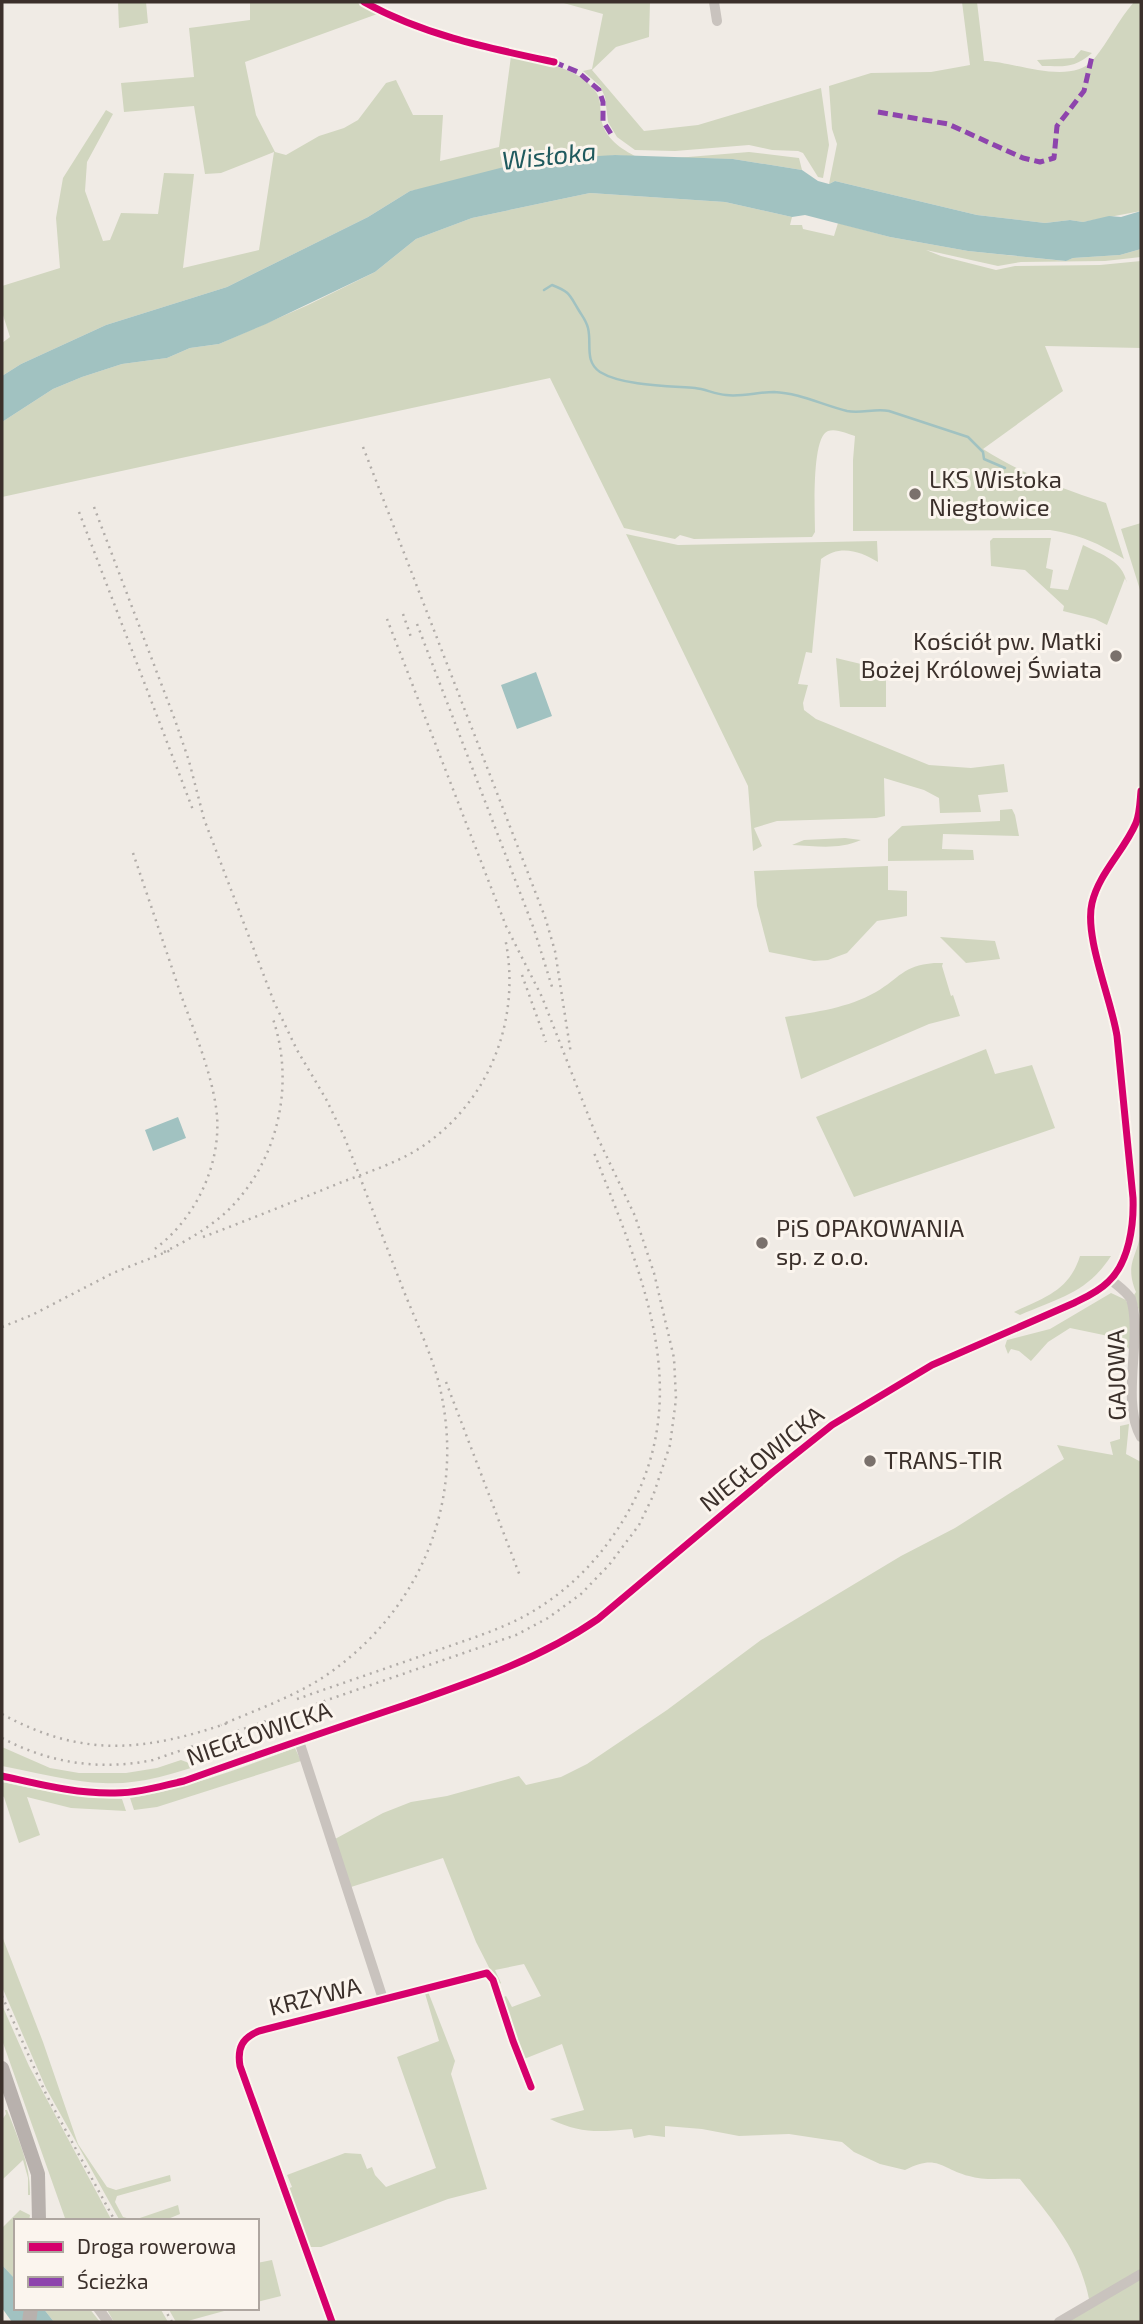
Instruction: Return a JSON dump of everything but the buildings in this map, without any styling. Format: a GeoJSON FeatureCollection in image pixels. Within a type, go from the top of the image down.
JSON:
{"type":"FeatureCollection","features":[{"type":"Feature","properties":{"kind":"main road"},"geometry":{"type":"LineString","coordinates":[[2,2069],[38,2174],[38,2219]]}},
{"type":"Feature","properties":{"kind":"street"},"geometry":{"type":"LineString","coordinates":[[364,2],[413,26],[463,42],[554,62]]}},
{"type":"Feature","properties":{"kind":"street"},"geometry":{"type":"LineString","coordinates":[[714,2],[717,21]]}},
{"type":"Feature","properties":{"kind":"street"},"geometry":{"type":"LineString","coordinates":[[1111,1280],[1129,1240],[1133,1223],[1133,1198],[1114,1016],[1092,936],[1090,915],[1098,886],[1137,821],[1141,791]]}},
{"type":"Feature","properties":{"kind":"street","name":"GAJOWA"},"geometry":{"type":"LineString","coordinates":[[1111,1280],[1127,1294],[1135,1309],[1138,1324],[1139,1384],[1134,1418],[1141,1437]]}},
{"type":"Feature","properties":{"kind":"street","name":"NIEGŁOWICKA"},"geometry":{"type":"LineString","coordinates":[[2,1776],[85,1792],[141,1791],[184,1781],[539,1655],[598,1619],[832,1425],[923,1370],[992,1337],[1074,1303],[1096,1292],[1111,1280]]}},
{"type":"Feature","properties":{"kind":"street"},"geometry":{"type":"LineString","coordinates":[[299,1741],[383,1999]]}},
{"type":"Feature","properties":{"kind":"street","name":"KRZYWA"},"geometry":{"type":"LineString","coordinates":[[332,2322],[240,2066],[239,2051],[244,2040],[259,2031],[487,1973],[493,1980],[531,2087]]}},
{"type":"Feature","properties":{"kind":"street"},"geometry":{"type":"LineString","coordinates":[[1059,2322],[1141,2274]]}},
{"type":"Feature","properties":{"kind":"green space"},"geometry":{"type":"Polygon","coordinates":[[[118,2],[146,2],[148,23],[119,28],[118,2]]]}},
{"type":"Feature","properties":{"kind":"green space"},"geometry":{"type":"Polygon","coordinates":[[[250,2],[358,2],[380,13],[245,62],[256,115],[275,152],[286,155],[319,136],[358,120],[386,83],[396,80],[413,115],[443,115],[440,161],[499,147],[511,56],[557,66],[588,83],[599,98],[601,118],[609,137],[637,157],[615,155],[410,191],[368,217],[227,287],[106,325],[21,364],[2,376],[2,343],[10,337],[2,312],[2,286],[60,268],[56,218],[63,178],[106,110],[113,114],[87,162],[85,191],[103,241],[110,240],[121,213],[158,214],[164,173],[194,174],[183,268],[259,250],[274,152],[221,173],[205,174],[194,106],[124,112],[121,83],[194,77],[189,28],[250,20],[250,2]]]}},
{"type":"Feature","properties":{"kind":"green space"},"geometry":{"type":"Polygon","coordinates":[[[560,2],[650,2],[649,37],[616,47],[592,70],[644,131],[698,125],[821,88],[829,145],[823,178],[818,177],[803,153],[798,151],[772,150],[749,145],[675,151],[635,150],[617,137],[608,122],[605,97],[600,86],[583,71],[592,69],[603,14],[560,2]]]}},
{"type":"Feature","properties":{"kind":"green space"},"geometry":{"type":"Polygon","coordinates":[[[962,2],[977,2],[984,61],[1057,72],[1084,67],[1094,59],[1128,9],[1134,2],[1141,2],[1141,211],[1083,222],[1070,220],[1045,223],[977,215],[835,181],[829,184],[837,144],[832,129],[829,86],[871,73],[931,72],[970,65],[962,2]]]}},
{"type":"Feature","properties":{"kind":"green space"},"geometry":{"type":"Polygon","coordinates":[[[1081,50],[1092,53],[1068,66],[1042,66],[1037,60],[1074,58],[1081,50]]]}},
{"type":"Feature","properties":{"kind":"green space"},"geometry":{"type":"Polygon","coordinates":[[[749,152],[799,158],[802,170],[733,159],[676,158],[749,152]]]}},
{"type":"Feature","properties":{"kind":"green space"},"geometry":{"type":"Polygon","coordinates":[[[590,193],[725,202],[792,217],[790,225],[802,225],[803,229],[834,236],[838,223],[890,237],[968,251],[1065,261],[1073,258],[1120,255],[1141,249],[1141,257],[1105,261],[1021,262],[998,266],[926,250],[996,270],[1015,266],[1100,265],[1141,261],[1141,348],[1045,346],[1063,391],[983,449],[1043,480],[1106,503],[1124,559],[1089,540],[1050,530],[853,531],[855,436],[835,430],[828,431],[823,436],[819,447],[815,477],[815,532],[812,537],[694,539],[680,535],[675,539],[624,528],[550,378],[2,497],[2,422],[53,389],[122,364],[167,358],[190,348],[219,344],[375,272],[416,239],[472,218],[590,193]]]}},
{"type":"Feature","properties":{"kind":"green space"},"geometry":{"type":"Polygon","coordinates":[[[1141,523],[1141,593],[1121,529],[1141,523]]]}},
{"type":"Feature","properties":{"kind":"green space"},"geometry":{"type":"Polygon","coordinates":[[[626,534],[678,545],[877,541],[878,562],[843,550],[821,559],[812,653],[806,652],[798,684],[808,685],[804,710],[816,719],[929,765],[971,768],[1004,764],[1008,792],[978,795],[981,812],[940,813],[939,798],[924,790],[884,778],[885,816],[777,821],[754,828],[762,846],[753,851],[748,786],[626,534]]]}},
{"type":"Feature","properties":{"kind":"green space"},"geometry":{"type":"Polygon","coordinates":[[[993,538],[1051,538],[1046,568],[1053,570],[1050,588],[1068,590],[1083,545],[1110,559],[1121,569],[1124,575],[1127,583],[1125,578],[1107,625],[1063,611],[1064,606],[1025,570],[991,566],[990,541],[993,538]]]}},
{"type":"Feature","properties":{"kind":"green space"},"geometry":{"type":"Polygon","coordinates":[[[836,658],[886,670],[886,707],[840,707],[836,658]]]}},
{"type":"Feature","properties":{"kind":"green space"},"geometry":{"type":"Polygon","coordinates":[[[1012,809],[1019,836],[943,834],[942,849],[973,850],[974,860],[888,861],[888,839],[902,826],[1000,821],[1000,810],[1012,809]]]}},
{"type":"Feature","properties":{"kind":"green space"},"geometry":{"type":"Polygon","coordinates":[[[804,840],[861,840],[836,846],[792,845],[804,840]]]}},
{"type":"Feature","properties":{"kind":"green space"},"geometry":{"type":"Polygon","coordinates":[[[888,866],[888,890],[907,891],[907,916],[877,921],[847,953],[828,960],[814,961],[769,952],[757,906],[754,871],[888,866]]]}},
{"type":"Feature","properties":{"kind":"green space"},"geometry":{"type":"Polygon","coordinates":[[[940,937],[995,941],[1000,959],[966,963],[940,937]]]}},
{"type":"Feature","properties":{"kind":"green space"},"geometry":{"type":"Polygon","coordinates":[[[943,963],[951,996],[953,995],[960,1016],[929,1024],[801,1079],[785,1017],[832,1009],[854,1002],[876,992],[908,970],[943,963]]]}},
{"type":"Feature","properties":{"kind":"green space"},"geometry":{"type":"Polygon","coordinates":[[[986,1049],[995,1074],[1032,1065],[1055,1128],[854,1197],[816,1117],[986,1049]]]}},
{"type":"Feature","properties":{"kind":"green space"},"geometry":{"type":"Polygon","coordinates":[[[1141,1229],[1141,1317],[1131,1274],[1141,1229]]]}},
{"type":"Feature","properties":{"kind":"green space"},"geometry":{"type":"Polygon","coordinates":[[[1080,1256],[1111,1256],[1092,1278],[1071,1293],[1020,1315],[1014,1312],[1046,1297],[1062,1285],[1080,1256]]]}},
{"type":"Feature","properties":{"kind":"green space"},"geometry":{"type":"Polygon","coordinates":[[[1111,1293],[1126,1300],[1132,1314],[1132,1352],[1118,1338],[1070,1328],[1048,1342],[1031,1361],[1019,1351],[1011,1349],[1008,1354],[1005,1346],[1007,1340],[1050,1329],[1111,1293]]]}},
{"type":"Feature","properties":{"kind":"green space"},"geometry":{"type":"Polygon","coordinates":[[[1129,1424],[1126,1454],[1141,1462],[1141,2322],[1063,2322],[1089,2299],[1084,2281],[1071,2249],[1020,2179],[975,2178],[932,2163],[905,2170],[880,2164],[854,2152],[842,2142],[789,2134],[739,2136],[665,2126],[665,2137],[649,2135],[634,2138],[632,2129],[590,2131],[550,2119],[584,2110],[562,2044],[524,2059],[502,1998],[506,1996],[512,2007],[541,1996],[524,1964],[495,1970],[501,1983],[498,1985],[476,1942],[443,1858],[351,1887],[335,1839],[383,1813],[411,1802],[447,1796],[519,1776],[526,1785],[561,1777],[587,1764],[667,1710],[761,1640],[901,1556],[955,1528],[1064,1459],[1057,1445],[1113,1455],[1110,1442],[1120,1439],[1120,1426],[1129,1424]]]}},
{"type":"Feature","properties":{"kind":"green space"},"geometry":{"type":"Polygon","coordinates":[[[2,1747],[50,1768],[79,1773],[126,1773],[157,1768],[181,1760],[197,1766],[139,1781],[90,1782],[2,1766],[2,1747]]]}},
{"type":"Feature","properties":{"kind":"green space"},"geometry":{"type":"Polygon","coordinates":[[[295,1748],[301,1761],[157,1807],[134,1810],[130,1798],[193,1783],[295,1748]]]}},
{"type":"Feature","properties":{"kind":"green space"},"geometry":{"type":"Polygon","coordinates":[[[2,1782],[62,1793],[122,1799],[126,1811],[71,1808],[27,1797],[40,1835],[19,1843],[2,1796],[2,1782]]]}},
{"type":"Feature","properties":{"kind":"green space"},"geometry":{"type":"Polygon","coordinates":[[[2,1936],[43,2042],[78,2144],[107,2187],[116,2190],[170,2175],[171,2181],[117,2196],[115,2202],[123,2217],[130,2219],[119,2219],[46,2088],[2,1987],[2,1936]]]}},
{"type":"Feature","properties":{"kind":"green space"},"geometry":{"type":"Polygon","coordinates":[[[427,1989],[455,2061],[451,2074],[487,2189],[448,2199],[321,2247],[310,2247],[287,2189],[292,2187],[287,2175],[345,2153],[361,2154],[367,2169],[372,2167],[375,2175],[386,2187],[436,2168],[397,2057],[439,2041],[424,1990],[427,1989]]]}},
{"type":"Feature","properties":{"kind":"green space"},"geometry":{"type":"Polygon","coordinates":[[[2,2005],[29,2066],[111,2219],[65,2219],[2,2040],[2,2005]]]}},
{"type":"Feature","properties":{"kind":"green space"},"geometry":{"type":"Polygon","coordinates":[[[5,2110],[23,2152],[30,2195],[23,2160],[2,2180],[2,2120],[6,2114],[5,2110]]]}},
{"type":"Feature","properties":{"kind":"green space"},"geometry":{"type":"Polygon","coordinates":[[[178,2205],[180,2214],[168,2219],[137,2219],[178,2205]]]}},
{"type":"Feature","properties":{"kind":"green space"},"geometry":{"type":"Polygon","coordinates":[[[20,2210],[30,2215],[29,2219],[14,2219],[14,2278],[2,2265],[2,2228],[20,2210]]]}},
{"type":"Feature","properties":{"kind":"green space"},"geometry":{"type":"Polygon","coordinates":[[[272,2260],[281,2296],[259,2302],[259,2263],[272,2260]]]}},
{"type":"Feature","properties":{"kind":"green space"},"geometry":{"type":"Polygon","coordinates":[[[45,2310],[91,2310],[100,2322],[54,2322],[45,2310]]]}},
{"type":"Feature","properties":{"kind":"green space"},"geometry":{"type":"Polygon","coordinates":[[[107,2310],[161,2310],[168,2322],[114,2322],[107,2310]]]}},
{"type":"Feature","properties":{"kind":"green space"},"geometry":{"type":"Polygon","coordinates":[[[169,2310],[228,2310],[184,2322],[176,2322],[169,2310]]]}},
{"type":"Feature","properties":{"kind":"water"},"geometry":{"type":"Polygon","coordinates":[[[615,155],[733,159],[802,170],[818,181],[829,184],[835,181],[977,215],[1045,223],[1070,220],[1083,222],[1109,216],[1121,217],[1141,211],[1141,249],[1120,255],[1073,258],[1066,261],[968,251],[890,237],[805,215],[792,217],[725,202],[590,193],[472,218],[416,239],[375,272],[266,324],[219,344],[190,348],[167,358],[122,364],[82,377],[53,389],[2,422],[2,376],[21,364],[106,325],[227,287],[368,217],[410,191],[532,160],[615,155]]]}},
{"type":"Feature","properties":{"kind":"water"},"geometry":{"type":"Polygon","coordinates":[[[536,672],[552,716],[517,729],[501,685],[536,672]]]}},
{"type":"Feature","properties":{"kind":"water"},"geometry":{"type":"Polygon","coordinates":[[[178,1117],[186,1138],[153,1151],[145,1130],[178,1117]]]}},
{"type":"Feature","properties":{"kind":"water"},"geometry":{"type":"Polygon","coordinates":[[[2,2265],[14,2278],[14,2310],[45,2310],[54,2322],[12,2322],[2,2308],[2,2265]]]}},
{"type":"Feature","properties":{"kind":"waterway"},"geometry":{"type":"LineString","coordinates":[[544,290],[552,285],[571,297],[587,325],[592,363],[600,372],[610,377],[633,383],[695,388],[726,395],[784,393],[852,412],[889,411],[968,437],[983,452],[984,459],[1005,468]]}},
{"type":"Feature","properties":{"kind":"railway"},"geometry":{"type":"LineString","coordinates":[[363,447],[545,917],[555,951],[571,1054]]}},
{"type":"Feature","properties":{"kind":"railway"},"geometry":{"type":"LineString","coordinates":[[94,507],[175,720],[204,819],[274,1002],[344,1136],[428,1350],[440,1388],[446,1429],[447,1469],[441,1507],[430,1545],[414,1580],[392,1613],[366,1642],[322,1678],[280,1700],[221,1725]]}},
{"type":"Feature","properties":{"kind":"railway"},"geometry":{"type":"LineString","coordinates":[[79,512],[193,810]]}},
{"type":"Feature","properties":{"kind":"railway"},"geometry":{"type":"LineString","coordinates":[[403,614],[412,640]]}},
{"type":"Feature","properties":{"kind":"railway"},"geometry":{"type":"LineString","coordinates":[[2,1738],[38,1754],[75,1762],[114,1765],[153,1760],[516,1635],[548,1618],[581,1594],[609,1565],[639,1525],[653,1496],[670,1445],[676,1399],[674,1358],[654,1273],[635,1216],[594,1130],[542,997],[506,926],[387,619]]}},
{"type":"Feature","properties":{"kind":"railway"},"geometry":{"type":"LineString","coordinates":[[417,624],[534,929],[553,990]]}},
{"type":"Feature","properties":{"kind":"railway"},"geometry":{"type":"LineString","coordinates":[[133,853],[206,1064],[216,1107],[217,1127],[216,1148],[204,1188],[182,1223],[152,1251]]}},
{"type":"Feature","properties":{"kind":"railway"},"geometry":{"type":"LineString","coordinates":[[203,1237],[390,1164],[420,1148],[444,1129],[465,1107],[495,1056],[509,998],[505,938]]}},
{"type":"Feature","properties":{"kind":"railway"},"geometry":{"type":"LineString","coordinates":[[522,975],[546,1042]]}},
{"type":"Feature","properties":{"kind":"railway"},"geometry":{"type":"LineString","coordinates":[[164,1252],[223,1215],[242,1195],[269,1149],[282,1098],[280,1045],[273,1019]]}},
{"type":"Feature","properties":{"kind":"railway"},"geometry":{"type":"LineString","coordinates":[[297,1699],[484,1634],[532,1612],[572,1583],[595,1559],[615,1533],[641,1485],[656,1437],[660,1389],[656,1342],[630,1246],[593,1150]]}},
{"type":"Feature","properties":{"kind":"railway"},"geometry":{"type":"LineString","coordinates":[[2,1327],[32,1315],[113,1273],[174,1249]]}},
{"type":"Feature","properties":{"kind":"railway"},"geometry":{"type":"LineString","coordinates":[[446,1382],[520,1576]]}},
{"type":"Feature","properties":{"kind":"railway"},"geometry":{"type":"LineString","coordinates":[[2,1714],[60,1738],[115,1746],[171,1739],[231,1722]]}},
{"type":"Feature","properties":{"kind":"railway"},"geometry":{"type":"LineString","coordinates":[[2,1996],[46,2094],[114,2219]]}},
{"type":"Feature","properties":{"kind":"railway"},"geometry":{"type":"LineString","coordinates":[[165,2310],[172,2322]]}},
{"type":"Feature","properties":{"kind":"marked path"},"geometry":{"type":"LineString","coordinates":[[878,112],[948,124],[1023,158],[1040,162],[1054,158],[1057,126],[1084,91],[1092,56]]}},
{"type":"Feature","properties":{"kind":"marked path"},"geometry":{"type":"LineString","coordinates":[[554,62],[578,72],[599,90],[603,102],[603,121],[613,137]]}},
{"type":"Feature","properties":{"kind":"cycle path"},"geometry":{"type":"LineString","coordinates":[[364,2],[433,32],[480,46],[554,62]]}},
{"type":"Feature","properties":{"kind":"cycle path"},"geometry":{"type":"LineString","coordinates":[[2,1776],[86,1792],[141,1791],[184,1781],[482,1678],[530,1657],[598,1619],[832,1425],[932,1365],[1074,1303],[1104,1286],[1121,1265],[1129,1243],[1133,1198],[1117,1036],[1095,950],[1092,903],[1100,882],[1136,823],[1141,791]]}},
{"type":"Feature","properties":{"kind":"cycle path"},"geometry":{"type":"LineString","coordinates":[[332,2322],[240,2066],[239,2054],[245,2040],[259,2031],[487,1973],[493,1980],[531,2087]]}},
{"type":"Feature","properties":{"kind":"place","name":"LKS Wisłoka Niegłowice"},"geometry":{"type":"Point","coordinates":[915,494]}},
{"type":"Feature","properties":{"kind":"place","name":"Kościół pw. Matki Bożej Królowej Świata"},"geometry":{"type":"Point","coordinates":[1116,656]}},
{"type":"Feature","properties":{"kind":"place","name":"PiS OPAKOWANIA sp. z o.o."},"geometry":{"type":"Point","coordinates":[762,1243]}},
{"type":"Feature","properties":{"kind":"place","name":"TRANS-TIR"},"geometry":{"type":"Point","coordinates":[870,1461]}},
{"type":"Feature","properties":{"kind":"water label","name":"Wisłoka"},"geometry":{"type":"Point","coordinates":[549,156]}}]}
